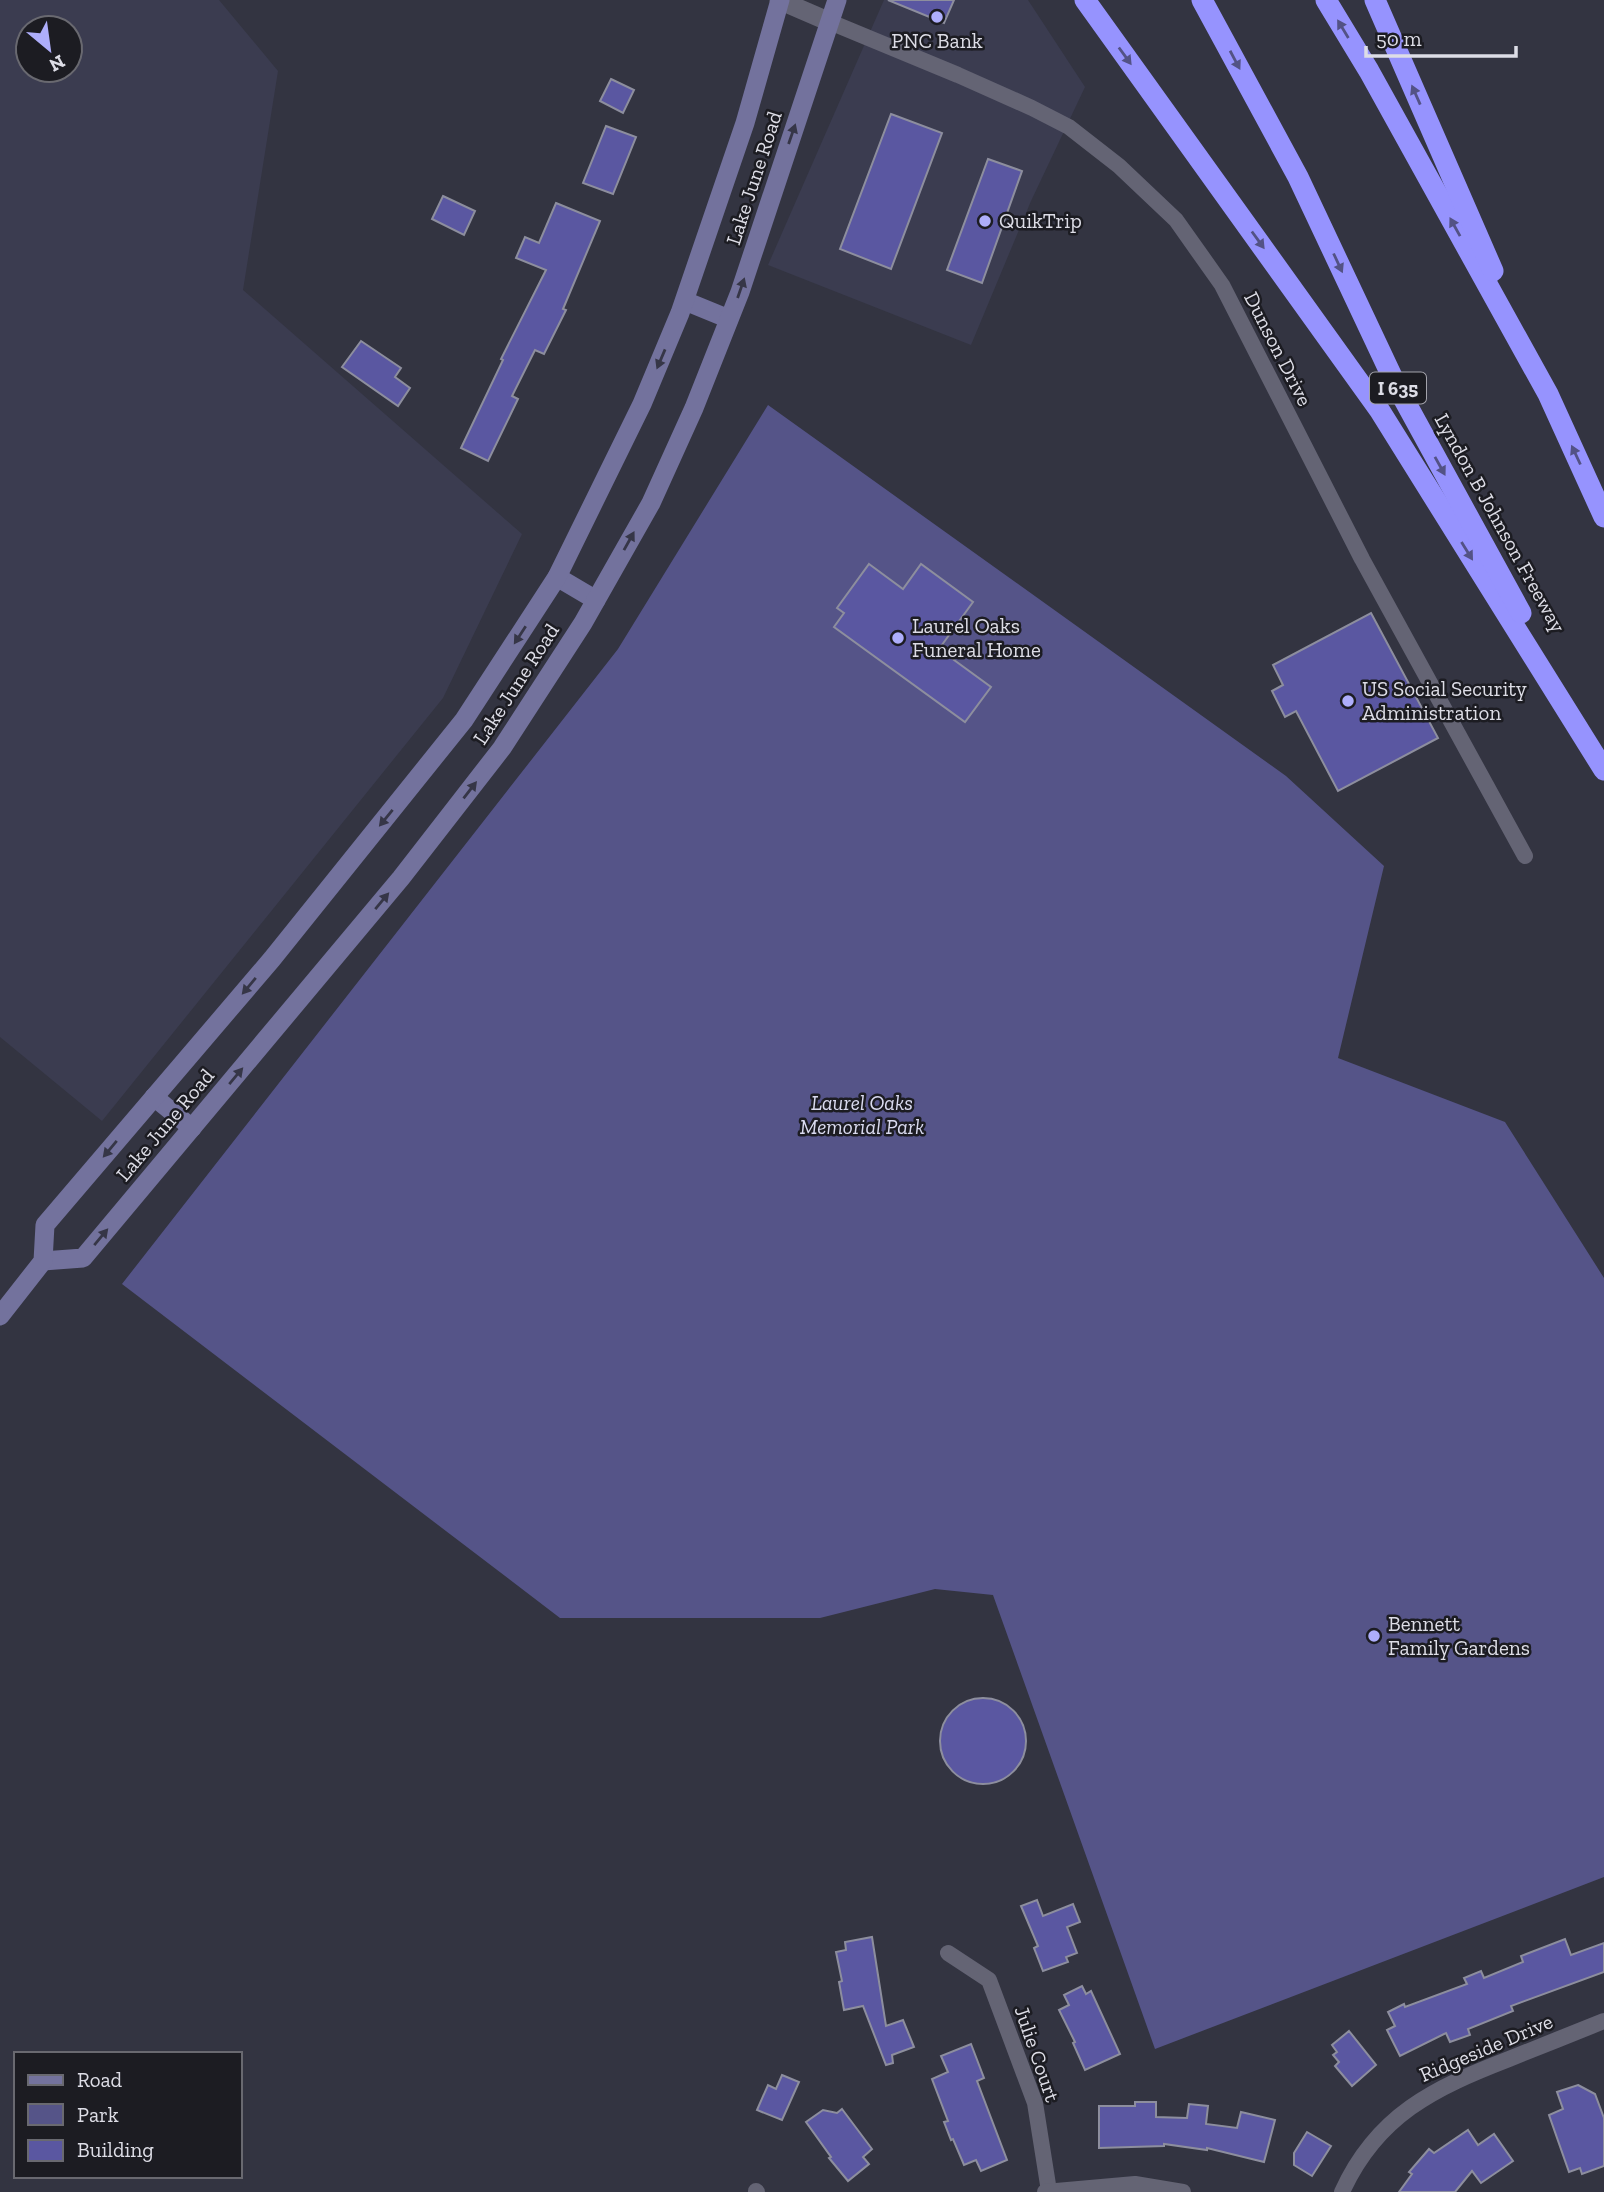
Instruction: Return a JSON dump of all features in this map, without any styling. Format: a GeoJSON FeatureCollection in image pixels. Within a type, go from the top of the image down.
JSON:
{"type":"FeatureCollection","features":[{"type":"Feature","properties":{"kind":"highway"},"geometry":{"type":"LineString","coordinates":[[1085,0],[1380,411],[1604,770]]}},
{"type":"Feature","properties":{"kind":"highway","name":"Lyndon B Johnson Freeway"},"geometry":{"type":"LineString","coordinates":[[1202,0],[1298,177],[1396,385],[1604,770]]}},
{"type":"Feature","properties":{"kind":"highway"},"geometry":{"type":"LineString","coordinates":[[1326,0],[1369,71],[1548,394]]}},
{"type":"Feature","properties":{"kind":"highway"},"geometry":{"type":"LineString","coordinates":[[1375,0],[1604,517]]}},
{"type":"Feature","properties":{"kind":"main road","name":"Lake June Road"},"geometry":{"type":"LineString","coordinates":[[779,0],[745,123],[685,301],[642,404],[557,577],[464,720],[272,959],[45,1225],[43,1261],[83,1258],[192,1128],[401,878],[502,748],[596,600],[651,503],[694,408],[729,319],[837,0]]}},
{"type":"Feature","properties":{"kind":"main road"},"geometry":{"type":"LineString","coordinates":[[685,301],[729,319]]}},
{"type":"Feature","properties":{"kind":"main road"},"geometry":{"type":"LineString","coordinates":[[557,577],[596,600]]}},
{"type":"Feature","properties":{"kind":"main road"},"geometry":{"type":"LineString","coordinates":[[154,1097],[192,1128]]}},
{"type":"Feature","properties":{"kind":"main road"},"geometry":{"type":"LineString","coordinates":[[0,1316],[43,1261]]}},
{"type":"Feature","properties":{"kind":"street"},"geometry":{"type":"LineString","coordinates":[[779,0],[830,22]]}},
{"type":"Feature","properties":{"kind":"street","name":"Dunson Drive"},"geometry":{"type":"LineString","coordinates":[[830,22],[975,82],[1069,127],[1119,166],[1176,220],[1223,285],[1362,559],[1525,856]]}},
{"type":"Feature","properties":{"kind":"street","name":"Julie Court"},"geometry":{"type":"LineString","coordinates":[[948,1953],[989,1980],[1035,2103],[1047,2191]]}},
{"type":"Feature","properties":{"kind":"street","name":"Ridgeside Drive"},"geometry":{"type":"LineString","coordinates":[[1342,2192],[1350,2174],[1378,2135],[1417,2101],[1455,2080],[1604,2021]]}},
{"type":"Feature","properties":{"kind":"street"},"geometry":{"type":"LineString","coordinates":[[1047,2191],[1135,2184],[1183,2192]]}},
{"type":"Feature","properties":{"kind":"shaded area"},"geometry":{"type":"Polygon","coordinates":[[[0,0],[219,0],[278,71],[243,290],[522,534],[443,698],[102,1121],[0,1037],[0,0]]]}},
{"type":"Feature","properties":{"kind":"shaded area"},"geometry":{"type":"Polygon","coordinates":[[[884,0],[1028,0],[1085,87],[1031,201],[971,345],[768,265],[884,0]]]}},
{"type":"Feature","properties":{"kind":"green space","name":"Laurel Oaks Memorial Park"},"geometry":{"type":"Polygon","coordinates":[[[768,405],[1286,776],[1384,866],[1338,1058],[1505,1122],[1604,1278],[1604,1877],[1155,2049],[993,1595],[935,1589],[820,1618],[560,1618],[122,1284],[618,649],[768,405]]]}},
{"type":"Feature","properties":{"kind":"building","name":"PNC Bank"},"geometry":{"type":"Polygon","coordinates":[[[888,0],[954,0],[944,23],[888,0]]]}},
{"type":"Feature","properties":{"kind":"building"},"geometry":{"type":"Polygon","coordinates":[[[611,79],[634,90],[623,113],[600,101],[611,79]]]}},
{"type":"Feature","properties":{"kind":"building"},"geometry":{"type":"Polygon","coordinates":[[[891,114],[942,133],[891,269],[840,249],[891,114]]]}},
{"type":"Feature","properties":{"kind":"building"},"geometry":{"type":"Polygon","coordinates":[[[606,126],[636,137],[613,194],[583,183],[606,126]]]}},
{"type":"Feature","properties":{"kind":"building","name":"QuikTrip"},"geometry":{"type":"Polygon","coordinates":[[[988,159],[1022,171],[982,283],[947,270],[988,159]]]}},
{"type":"Feature","properties":{"kind":"building"},"geometry":{"type":"Polygon","coordinates":[[[443,196],[475,211],[464,235],[432,219],[443,196]]]}},
{"type":"Feature","properties":{"kind":"building"},"geometry":{"type":"Polygon","coordinates":[[[556,203],[600,221],[563,309],[566,310],[544,354],[535,350],[512,396],[518,399],[488,461],[461,448],[503,360],[501,359],[546,270],[516,258],[525,237],[539,243],[556,203]]]}},
{"type":"Feature","properties":{"kind":"building"},"geometry":{"type":"Polygon","coordinates":[[[361,341],[401,368],[395,377],[410,388],[398,406],[342,367],[361,341]]]}},
{"type":"Feature","properties":{"kind":"building","name":"Laurel Oaks Funeral Home"},"geometry":{"type":"Polygon","coordinates":[[[869,564],[903,589],[921,564],[973,602],[939,649],[991,687],[965,722],[834,627],[844,613],[837,608],[869,564]]]}},
{"type":"Feature","properties":{"kind":"building","name":"US Social Security Administration"},"geometry":{"type":"Polygon","coordinates":[[[1371,613],[1438,738],[1338,791],[1296,711],[1285,717],[1272,691],[1283,685],[1273,665],[1371,613]]]}},
{"type":"Feature","properties":{"kind":"building"},"geometry":{"type":"Polygon","coordinates":[[[983,1698],[1007,1705],[1019,1717],[1026,1741],[1019,1765],[1007,1777],[983,1784],[959,1777],[947,1765],[940,1741],[947,1717],[959,1705],[983,1698]]]}},
{"type":"Feature","properties":{"kind":"building"},"geometry":{"type":"Polygon","coordinates":[[[1037,1900],[1043,1916],[1073,1904],[1080,1922],[1067,1927],[1077,1953],[1066,1957],[1068,1962],[1043,1971],[1034,1948],[1038,1946],[1021,1906],[1037,1900]]]}},
{"type":"Feature","properties":{"kind":"building"},"geometry":{"type":"Polygon","coordinates":[[[872,1937],[886,2026],[903,2020],[914,2047],[892,2055],[893,2063],[886,2065],[863,2006],[844,2010],[839,1982],[842,1981],[836,1952],[846,1950],[845,1942],[872,1937]]]}},
{"type":"Feature","properties":{"kind":"building"},"geometry":{"type":"Polygon","coordinates":[[[1565,1939],[1571,1955],[1604,1943],[1604,1972],[1511,2006],[1513,2011],[1468,2029],[1470,2035],[1450,2042],[1446,2033],[1400,2056],[1387,2030],[1395,2026],[1388,2012],[1404,2004],[1405,2007],[1467,1984],[1464,1978],[1481,1971],[1484,1978],[1523,1962],[1521,1956],[1565,1939]]]}},
{"type":"Feature","properties":{"kind":"building"},"geometry":{"type":"Polygon","coordinates":[[[1082,1986],[1086,1994],[1091,1991],[1120,2054],[1085,2070],[1059,2010],[1069,2005],[1064,1995],[1082,1986]]]}},
{"type":"Feature","properties":{"kind":"building"},"geometry":{"type":"Polygon","coordinates":[[[1349,2031],[1376,2065],[1352,2086],[1335,2066],[1339,2062],[1333,2055],[1337,2052],[1332,2045],[1349,2031]]]}},
{"type":"Feature","properties":{"kind":"building"},"geometry":{"type":"Polygon","coordinates":[[[971,2044],[984,2078],[977,2081],[1007,2160],[981,2171],[976,2160],[964,2165],[944,2122],[948,2121],[932,2079],[948,2072],[941,2056],[971,2044]]]}},
{"type":"Feature","properties":{"kind":"building"},"geometry":{"type":"Polygon","coordinates":[[[782,2075],[799,2082],[782,2120],[757,2110],[768,2085],[776,2089],[782,2075]]]}},
{"type":"Feature","properties":{"kind":"building"},"geometry":{"type":"Polygon","coordinates":[[[1578,2085],[1595,2094],[1604,2118],[1604,2166],[1582,2174],[1580,2168],[1569,2172],[1549,2115],[1563,2109],[1557,2092],[1578,2085]]]}},
{"type":"Feature","properties":{"kind":"building"},"geometry":{"type":"Polygon","coordinates":[[[1135,2102],[1156,2102],[1156,2117],[1187,2118],[1189,2104],[1208,2106],[1206,2124],[1237,2128],[1241,2112],[1275,2120],[1264,2162],[1207,2148],[1164,2144],[1099,2148],[1099,2106],[1135,2106],[1135,2102]]]}},
{"type":"Feature","properties":{"kind":"building"},"geometry":{"type":"Polygon","coordinates":[[[842,2109],[872,2149],[863,2157],[869,2164],[848,2181],[829,2158],[831,2157],[806,2122],[823,2110],[837,2113],[842,2109]]]}},
{"type":"Feature","properties":{"kind":"building"},"geometry":{"type":"Polygon","coordinates":[[[1468,2130],[1478,2145],[1494,2134],[1513,2161],[1481,2183],[1472,2171],[1455,2192],[1399,2192],[1412,2174],[1409,2172],[1429,2149],[1434,2153],[1468,2130]]]}},
{"type":"Feature","properties":{"kind":"building"},"geometry":{"type":"Polygon","coordinates":[[[1307,2132],[1331,2146],[1312,2176],[1294,2165],[1294,2153],[1307,2132]]]}},
{"type":"Feature","properties":{"kind":"place","name":"PNC Bank"},"geometry":{"type":"Point","coordinates":[937,17]}},
{"type":"Feature","properties":{"kind":"place","name":"QuikTrip"},"geometry":{"type":"Point","coordinates":[985,221]}},
{"type":"Feature","properties":{"kind":"place","name":"Laurel Oaks Funeral Home"},"geometry":{"type":"Point","coordinates":[898,638]}},
{"type":"Feature","properties":{"kind":"place","name":"US Social Security Administration"},"geometry":{"type":"Point","coordinates":[1348,701]}},
{"type":"Feature","properties":{"kind":"place","name":"Bennett Family Gardens"},"geometry":{"type":"Point","coordinates":[1374,1636]}}]}
